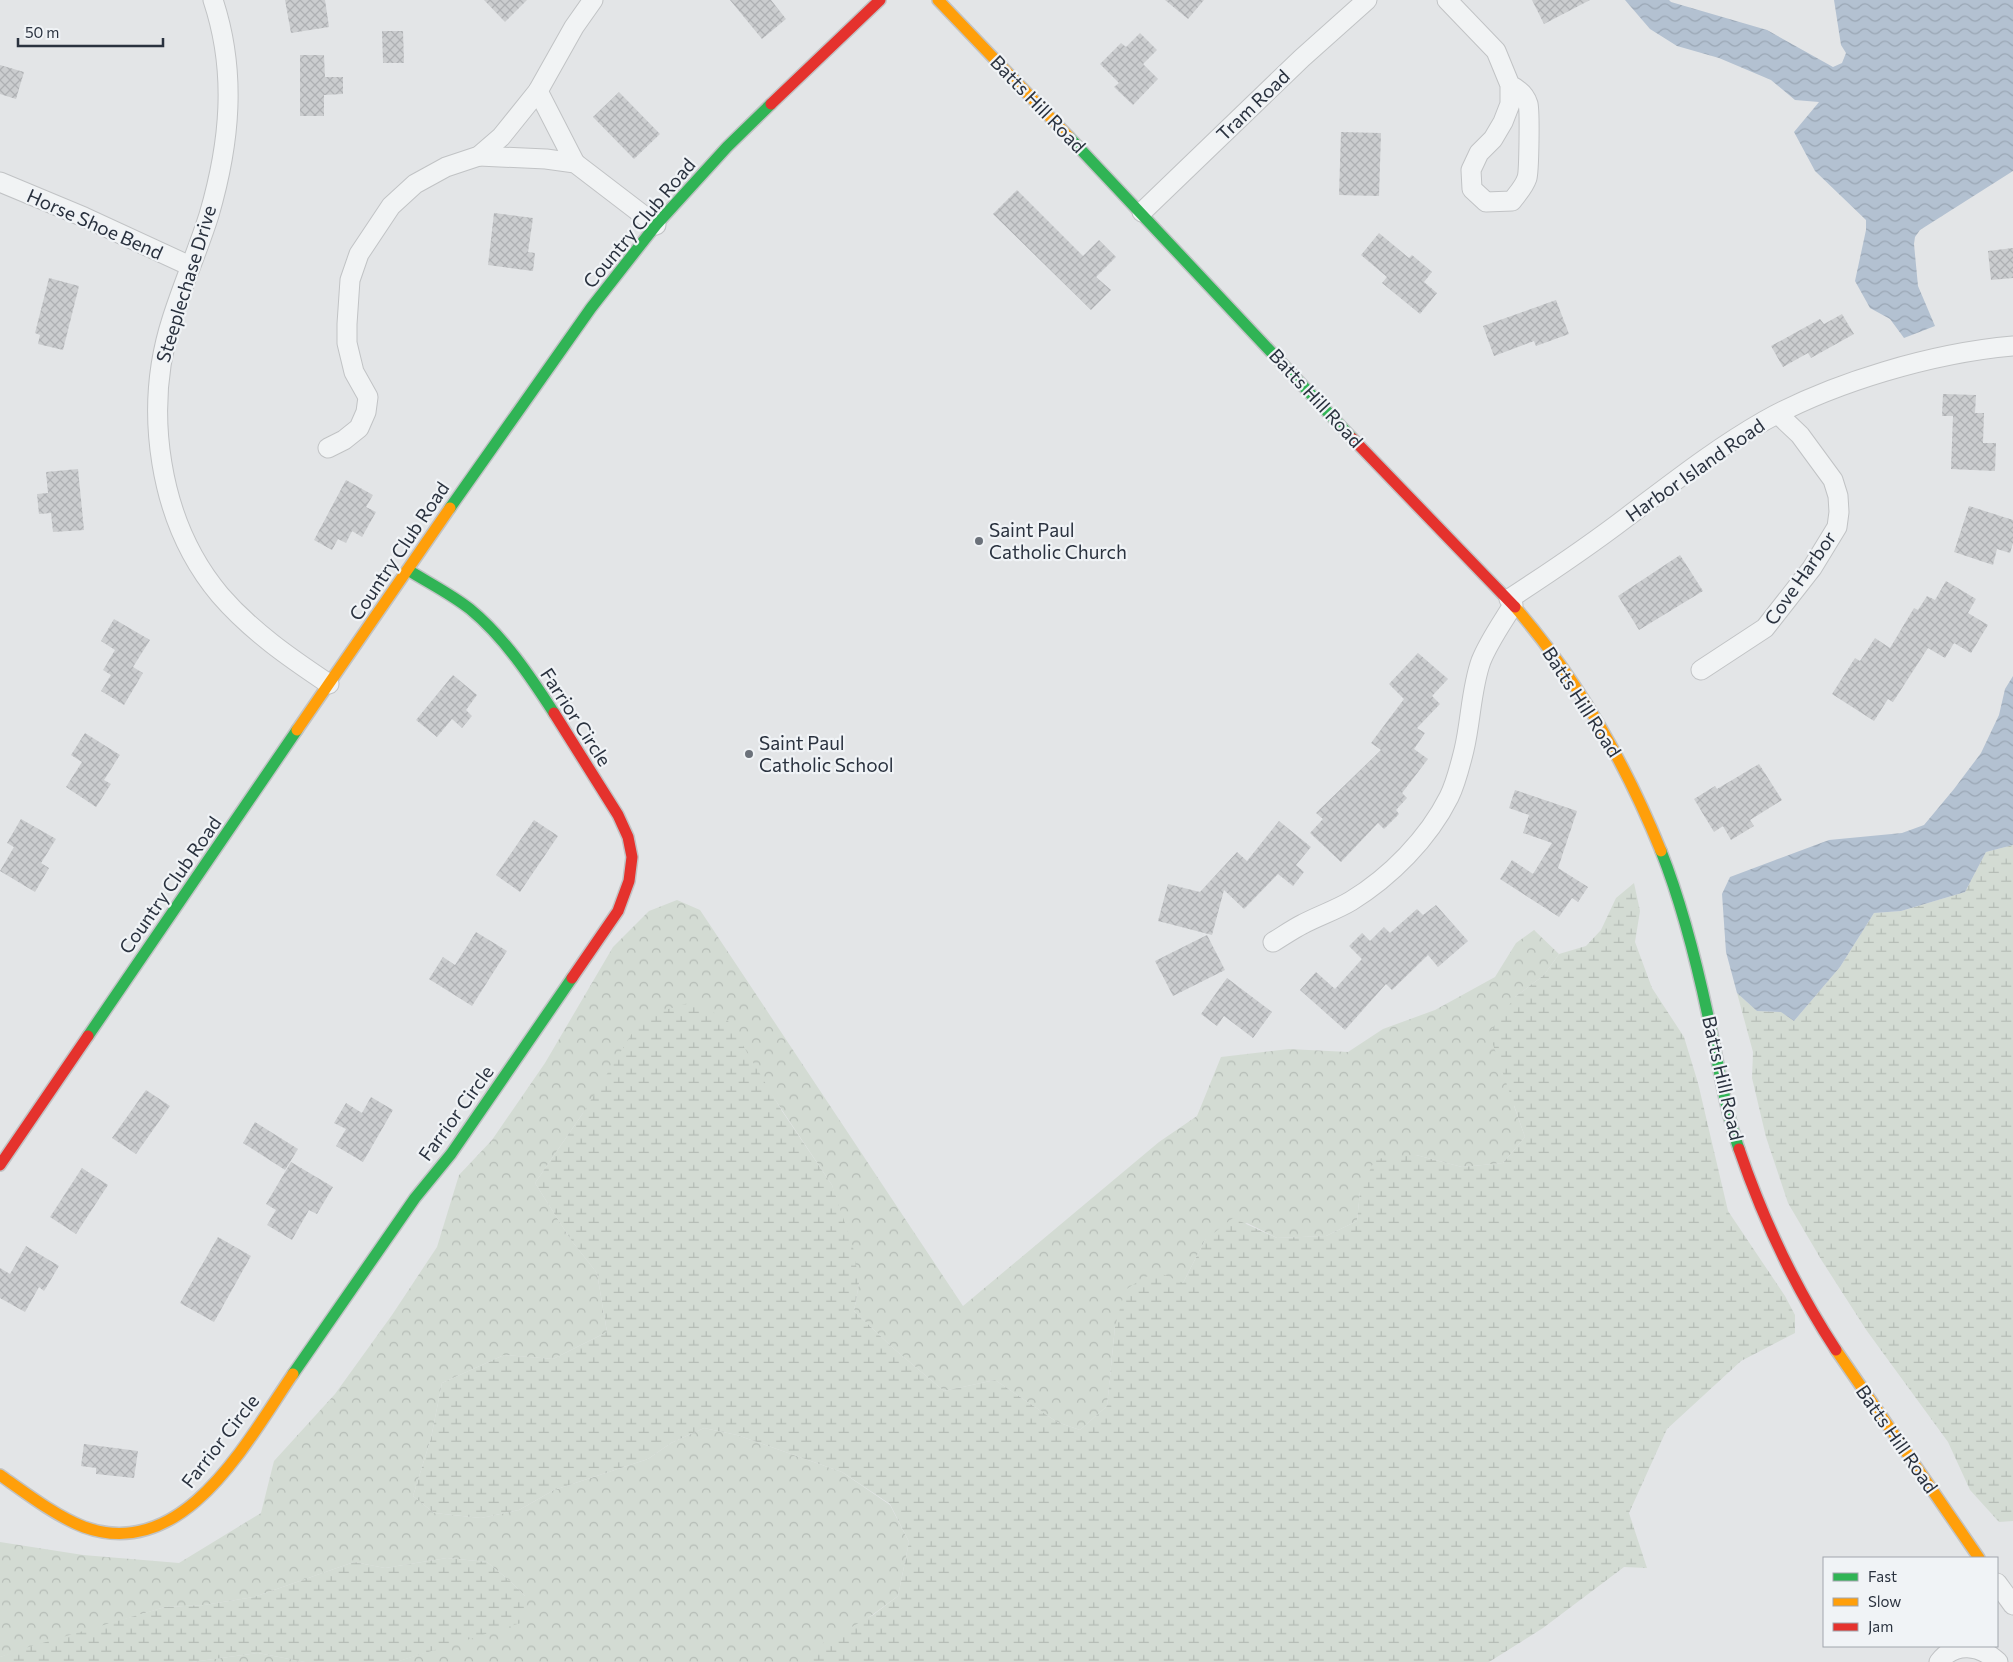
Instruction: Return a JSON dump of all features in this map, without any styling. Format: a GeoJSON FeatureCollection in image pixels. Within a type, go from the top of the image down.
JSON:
{"type":"FeatureCollection","features":[{"type":"Feature","properties":{"kind":"street","name":"Steeplechase Drive"},"geometry":{"type":"LineString","coordinates":[[212,0],[218,16],[225,51],[229,118],[217,183],[208,216],[161,359],[157,396],[158,433],[172,505],[184,539],[201,569],[219,594],[254,629],[282,652],[329,684]]}},
{"type":"Feature","properties":{"kind":"street"},"geometry":{"type":"LineString","coordinates":[[479,156],[500,136],[538,91],[574,27],[593,0]]}},
{"type":"Feature","properties":{"kind":"street","name":"Country Club Road"},"geometry":{"type":"LineString","coordinates":[[0,1165],[468,481],[591,308],[656,225],[727,147],[802,72],[880,0]]}},
{"type":"Feature","properties":{"kind":"street","name":"Batts Hill Road"},"geometry":{"type":"LineString","coordinates":[[938,0],[1142,212],[1403,492],[1511,602],[1535,629],[1571,679],[1603,730],[1632,782],[1656,835],[1691,942],[1726,1106],[1761,1210],[1784,1260],[1810,1309],[1840,1356],[1978,1557]]}},
{"type":"Feature","properties":{"kind":"street","name":"Tram Road"},"geometry":{"type":"LineString","coordinates":[[1142,212],[1302,58],[1367,0]]}},
{"type":"Feature","properties":{"kind":"street"},"geometry":{"type":"LineString","coordinates":[[1447,0],[1496,51],[1510,85],[1510,104],[1503,122],[1493,139],[1478,153],[1471,170],[1472,189],[1486,202],[1512,201],[1528,176],[1528,103],[1520,90],[1510,85]]}},
{"type":"Feature","properties":{"kind":"street"},"geometry":{"type":"LineString","coordinates":[[538,91],[575,163],[656,225]]}},
{"type":"Feature","properties":{"kind":"street"},"geometry":{"type":"LineString","coordinates":[[328,448],[344,440],[359,428],[366,412],[368,397],[354,372],[347,333],[350,280],[359,254],[392,206],[416,184],[446,167],[479,156],[546,159],[575,163]]}},
{"type":"Feature","properties":{"kind":"street","name":"Horse Shoe Bend"},"geometry":{"type":"LineString","coordinates":[[0,182],[84,217],[190,266]]}},
{"type":"Feature","properties":{"kind":"street","name":"Harbor Island Road"},"geometry":{"type":"LineString","coordinates":[[1511,602],[1728,444],[1778,414],[1840,387],[1914,364],[1951,355],[2013,346]]}},
{"type":"Feature","properties":{"kind":"street","name":"Cove Harbor"},"geometry":{"type":"LineString","coordinates":[[1701,670],[1765,628],[1812,568],[1837,527],[1839,512],[1838,496],[1833,480],[1800,435],[1778,414]]}},
{"type":"Feature","properties":{"kind":"street","name":"Farrior Circle"},"geometry":{"type":"LineString","coordinates":[[0,1475],[30,1496],[76,1523],[87,1528],[116,1533],[136,1532],[155,1527],[175,1518],[196,1503],[220,1477],[240,1450],[415,1198],[451,1154],[618,911],[629,885],[632,869],[631,850],[624,825],[607,797],[546,701],[506,647],[471,610],[408,570]]}},
{"type":"Feature","properties":{"kind":"street"},"geometry":{"type":"LineString","coordinates":[[1274,942],[1302,924],[1350,901],[1371,887],[1394,868],[1419,842],[1439,815],[1449,797],[1460,765],[1477,675],[1482,660],[1511,602]]}},
{"type":"Feature","properties":{"kind":"street"},"geometry":{"type":"LineString","coordinates":[[1998,1584],[2013,1606]]}},
{"type":"Feature","properties":{"kind":"street"},"geometry":{"type":"LineString","coordinates":[[1939,1662],[1953,1650],[1965,1647],[1978,1649],[1989,1654],[1998,1662],[2013,1653]]}},
{"type":"Feature","properties":{"kind":"green space"},"geometry":{"type":"Polygon","coordinates":[[[2013,845],[2013,1521],[1999,1522],[1970,1490],[1948,1442],[1867,1331],[1822,1261],[1788,1203],[1766,1137],[1752,1078],[1753,1052],[1737,993],[1757,1011],[1782,1012],[1794,1021],[1840,967],[1874,913],[1901,911],[1965,892],[1986,852],[2013,845]]]}},
{"type":"Feature","properties":{"kind":"green space"},"geometry":{"type":"Polygon","coordinates":[[[1634,883],[1640,911],[1635,942],[1652,988],[1684,1037],[1698,1083],[1728,1211],[1785,1296],[1795,1315],[1795,1333],[1741,1361],[1667,1429],[1629,1513],[1647,1568],[1624,1567],[1543,1628],[1489,1662],[808,1662],[823,1643],[873,1615],[898,1596],[909,1542],[890,1504],[842,1472],[737,1435],[704,1428],[671,1443],[648,1459],[554,1490],[519,1510],[481,1518],[434,1513],[413,1496],[431,1438],[442,1383],[504,1355],[553,1359],[607,1332],[597,1273],[571,1240],[535,1183],[583,1113],[642,1017],[695,1001],[729,1022],[782,1111],[832,1185],[853,1247],[859,1283],[854,1311],[893,1348],[944,1391],[995,1380],[1057,1422],[1080,1430],[1107,1406],[1115,1327],[1125,1290],[1145,1277],[1160,1273],[1183,1283],[1205,1240],[1233,1218],[1277,1238],[1326,1236],[1357,1221],[1360,1192],[1375,1159],[1416,1155],[1462,1167],[1503,1163],[1525,1137],[1489,1033],[1515,997],[1544,975],[1559,954],[1586,946],[1601,930],[1616,898],[1634,883]]]}},
{"type":"Feature","properties":{"kind":"green space"},"geometry":{"type":"Polygon","coordinates":[[[677,900],[700,910],[963,1306],[1159,1142],[1197,1116],[1221,1057],[1289,1049],[1348,1052],[1383,1029],[1435,1010],[1495,977],[1516,943],[1534,930],[1559,954],[1544,975],[1515,997],[1514,1106],[1525,1137],[1503,1163],[1462,1167],[1416,1155],[1360,1192],[1357,1221],[1326,1236],[1277,1238],[1247,1223],[1205,1240],[1183,1283],[1115,1327],[1107,1406],[1080,1430],[1057,1422],[995,1380],[944,1391],[893,1348],[854,1311],[859,1283],[832,1185],[758,1074],[583,1113],[535,1183],[571,1240],[597,1273],[607,1332],[553,1359],[504,1355],[442,1383],[431,1438],[413,1496],[434,1513],[481,1518],[519,1510],[554,1490],[648,1459],[671,1443],[704,1428],[737,1435],[842,1472],[890,1505],[909,1542],[898,1596],[808,1662],[396,1662],[491,1631],[525,1596],[487,1562],[447,1558],[385,1568],[354,1562],[254,1597],[204,1605],[165,1607],[0,1657],[0,1542],[83,1555],[179,1563],[261,1513],[274,1461],[335,1394],[392,1315],[437,1247],[459,1175],[492,1140],[545,1063],[613,947],[649,911],[677,900]]]}},
{"type":"Feature","properties":{"kind":"green space"},"geometry":{"type":"Polygon","coordinates":[[[447,1558],[487,1562],[510,1581],[525,1596],[524,1622],[396,1662],[305,1662],[258,1653],[192,1662],[0,1662],[0,1657],[22,1649],[165,1607],[204,1605],[254,1597],[354,1562],[385,1568],[447,1558]]]}},
{"type":"Feature","properties":{"kind":"green space"},"geometry":{"type":"Polygon","coordinates":[[[258,1653],[305,1662],[192,1662],[258,1653]]]}},
{"type":"Feature","properties":{"kind":"water"},"geometry":{"type":"Polygon","coordinates":[[[1625,0],[1669,0],[1767,30],[1833,67],[1842,63],[1846,53],[1841,45],[1834,0],[2013,0],[2013,171],[1920,230],[1915,237],[1918,286],[1935,326],[1904,338],[1890,319],[1870,308],[1855,281],[1866,230],[1866,220],[1815,171],[1794,132],[1819,102],[1795,100],[1771,80],[1719,58],[1677,46],[1650,29],[1625,0]]]}},
{"type":"Feature","properties":{"kind":"water"},"geometry":{"type":"Polygon","coordinates":[[[2013,676],[2013,845],[1986,852],[1965,892],[1901,911],[1874,913],[1840,967],[1794,1021],[1781,1012],[1757,1011],[1737,993],[1726,952],[1722,894],[1730,877],[1829,840],[1902,833],[1924,825],[1981,753],[1999,715],[2005,689],[2013,676]]]}},
{"type":"Feature","properties":{"kind":"building"},"geometry":{"type":"Polygon","coordinates":[[[285,0],[325,0],[329,27],[291,33],[285,0]]]}},
{"type":"Feature","properties":{"kind":"building"},"geometry":{"type":"Polygon","coordinates":[[[484,0],[527,0],[505,22],[484,0]]]}},
{"type":"Feature","properties":{"kind":"building"},"geometry":{"type":"Polygon","coordinates":[[[730,0],[771,0],[786,19],[762,39],[730,0]]]}},
{"type":"Feature","properties":{"kind":"building"},"geometry":{"type":"Polygon","coordinates":[[[1165,0],[1204,0],[1188,19],[1165,0]]]}},
{"type":"Feature","properties":{"kind":"building"},"geometry":{"type":"Polygon","coordinates":[[[1532,0],[1590,0],[1544,24],[1532,0]]]}},
{"type":"Feature","properties":{"kind":"building"},"geometry":{"type":"Polygon","coordinates":[[[382,31],[403,31],[404,63],[383,63],[382,31]]]}},
{"type":"Feature","properties":{"kind":"building"},"geometry":{"type":"Polygon","coordinates":[[[1140,33],[1157,50],[1143,64],[1158,79],[1133,105],[1114,87],[1119,83],[1100,64],[1121,43],[1126,47],[1140,33]]]}},
{"type":"Feature","properties":{"kind":"building"},"geometry":{"type":"Polygon","coordinates":[[[300,55],[324,55],[325,77],[343,77],[343,94],[324,95],[324,116],[300,116],[300,55]]]}},
{"type":"Feature","properties":{"kind":"building"},"geometry":{"type":"Polygon","coordinates":[[[0,65],[24,72],[16,99],[0,94],[0,65]]]}},
{"type":"Feature","properties":{"kind":"building"},"geometry":{"type":"Polygon","coordinates":[[[619,92],[660,134],[634,159],[593,117],[619,92]]]}},
{"type":"Feature","properties":{"kind":"building"},"geometry":{"type":"Polygon","coordinates":[[[1341,132],[1381,133],[1379,196],[1339,195],[1341,132]]]}},
{"type":"Feature","properties":{"kind":"building"},"geometry":{"type":"Polygon","coordinates":[[[1017,190],[1083,256],[1099,240],[1116,257],[1096,277],[1111,290],[1091,310],[993,214],[1017,190]]]}},
{"type":"Feature","properties":{"kind":"building"},"geometry":{"type":"Polygon","coordinates":[[[494,213],[533,218],[528,252],[535,253],[533,271],[488,265],[494,213]]]}},
{"type":"Feature","properties":{"kind":"building"},"geometry":{"type":"Polygon","coordinates":[[[1379,233],[1409,258],[1412,255],[1432,272],[1424,282],[1437,293],[1420,314],[1382,283],[1387,277],[1361,255],[1379,233]]]}},
{"type":"Feature","properties":{"kind":"building"},"geometry":{"type":"Polygon","coordinates":[[[2013,248],[2013,278],[1991,280],[1988,251],[2013,248]]]}},
{"type":"Feature","properties":{"kind":"building"},"geometry":{"type":"Polygon","coordinates":[[[49,278],[79,286],[63,350],[38,344],[40,335],[35,333],[49,278]]]}},
{"type":"Feature","properties":{"kind":"building"},"geometry":{"type":"Polygon","coordinates":[[[1556,300],[1569,334],[1536,346],[1534,341],[1494,356],[1483,326],[1556,300]]]}},
{"type":"Feature","properties":{"kind":"building"},"geometry":{"type":"Polygon","coordinates":[[[1842,314],[1854,334],[1811,358],[1808,353],[1783,367],[1771,346],[1820,319],[1824,324],[1842,314]]]}},
{"type":"Feature","properties":{"kind":"building"},"geometry":{"type":"Polygon","coordinates":[[[1943,394],[1976,395],[1975,413],[1984,413],[1983,443],[1996,443],[1995,471],[1951,469],[1953,416],[1942,416],[1943,394]]]}},
{"type":"Feature","properties":{"kind":"building"},"geometry":{"type":"Polygon","coordinates":[[[78,469],[84,530],[53,532],[51,513],[39,514],[37,494],[48,493],[46,472],[78,469]]]}},
{"type":"Feature","properties":{"kind":"building"},"geometry":{"type":"Polygon","coordinates":[[[346,480],[373,495],[366,507],[376,512],[362,537],[352,531],[346,543],[338,539],[332,550],[314,540],[346,480]]]}},
{"type":"Feature","properties":{"kind":"building"},"geometry":{"type":"Polygon","coordinates":[[[1969,506],[2013,520],[2013,543],[2010,553],[1997,549],[1993,565],[1954,552],[1969,506]]]}},
{"type":"Feature","properties":{"kind":"building"},"geometry":{"type":"Polygon","coordinates":[[[1680,555],[1703,591],[1639,630],[1618,596],[1680,555]]]}},
{"type":"Feature","properties":{"kind":"building"},"geometry":{"type":"Polygon","coordinates":[[[1946,581],[1976,599],[1968,613],[1988,625],[1971,653],[1954,643],[1945,658],[1928,648],[1893,702],[1888,699],[1874,721],[1832,694],[1855,658],[1860,661],[1875,638],[1890,648],[1914,608],[1918,610],[1927,596],[1935,600],[1946,581]]]}},
{"type":"Feature","properties":{"kind":"building"},"geometry":{"type":"Polygon","coordinates":[[[114,619],[150,640],[133,667],[143,673],[124,705],[101,691],[111,675],[103,670],[115,650],[101,641],[114,619]]]}},
{"type":"Feature","properties":{"kind":"building"},"geometry":{"type":"Polygon","coordinates":[[[1418,653],[1448,679],[1432,696],[1440,704],[1417,728],[1425,733],[1414,749],[1428,759],[1402,793],[1407,798],[1396,810],[1399,814],[1384,829],[1378,823],[1341,862],[1310,833],[1323,819],[1316,813],[1381,750],[1371,743],[1404,699],[1389,684],[1418,653]]]}},
{"type":"Feature","properties":{"kind":"building"},"geometry":{"type":"Polygon","coordinates":[[[453,675],[477,695],[466,710],[472,716],[462,728],[452,719],[437,737],[416,720],[453,675]]]}},
{"type":"Feature","properties":{"kind":"building"},"geometry":{"type":"Polygon","coordinates":[[[85,733],[120,755],[104,780],[111,784],[96,807],[66,787],[82,762],[71,755],[85,733]]]}},
{"type":"Feature","properties":{"kind":"building"},"geometry":{"type":"Polygon","coordinates":[[[1759,764],[1782,800],[1750,820],[1754,826],[1731,840],[1723,826],[1714,832],[1694,799],[1715,786],[1717,789],[1759,764]]]}},
{"type":"Feature","properties":{"kind":"building"},"geometry":{"type":"Polygon","coordinates":[[[1515,790],[1577,811],[1558,868],[1588,887],[1578,902],[1572,898],[1559,917],[1500,879],[1512,860],[1533,874],[1552,843],[1523,833],[1529,815],[1509,808],[1515,790]]]}},
{"type":"Feature","properties":{"kind":"building"},"geometry":{"type":"Polygon","coordinates":[[[21,819],[56,839],[41,863],[49,868],[35,892],[0,871],[14,847],[7,843],[21,819]]]}},
{"type":"Feature","properties":{"kind":"building"},"geometry":{"type":"Polygon","coordinates":[[[534,820],[558,836],[520,892],[496,875],[534,820]]]}},
{"type":"Feature","properties":{"kind":"building"},"geometry":{"type":"Polygon","coordinates":[[[1279,821],[1311,847],[1296,865],[1304,872],[1293,886],[1278,874],[1244,909],[1224,890],[1212,935],[1158,921],[1168,884],[1200,892],[1237,852],[1247,861],[1279,821]]]}},
{"type":"Feature","properties":{"kind":"building"},"geometry":{"type":"Polygon","coordinates":[[[1436,905],[1468,941],[1438,967],[1428,955],[1392,990],[1386,984],[1345,1030],[1300,990],[1316,972],[1335,989],[1362,959],[1349,946],[1362,933],[1370,941],[1384,927],[1390,933],[1417,909],[1423,915],[1436,905]]]}},
{"type":"Feature","properties":{"kind":"building"},"geometry":{"type":"Polygon","coordinates":[[[476,932],[507,951],[472,1006],[429,979],[443,957],[455,965],[476,932]]]}},
{"type":"Feature","properties":{"kind":"building"},"geometry":{"type":"Polygon","coordinates":[[[1207,935],[1225,970],[1173,996],[1155,961],[1207,935]]]}},
{"type":"Feature","properties":{"kind":"building"},"geometry":{"type":"Polygon","coordinates":[[[1227,978],[1272,1012],[1253,1038],[1224,1016],[1217,1026],[1201,1014],[1227,978]]]}},
{"type":"Feature","properties":{"kind":"building"},"geometry":{"type":"Polygon","coordinates":[[[146,1090],[170,1106],[136,1154],[112,1138],[146,1090]]]}},
{"type":"Feature","properties":{"kind":"building"},"geometry":{"type":"Polygon","coordinates":[[[371,1097],[393,1110],[363,1162],[336,1146],[346,1129],[334,1123],[346,1103],[362,1113],[371,1097]]]}},
{"type":"Feature","properties":{"kind":"building"},"geometry":{"type":"Polygon","coordinates":[[[255,1122],[298,1149],[285,1170],[243,1143],[255,1122]]]}},
{"type":"Feature","properties":{"kind":"building"},"geometry":{"type":"Polygon","coordinates":[[[291,1162],[333,1187],[317,1214],[309,1210],[292,1240],[267,1225],[276,1210],[266,1204],[291,1162]]]}},
{"type":"Feature","properties":{"kind":"building"},"geometry":{"type":"Polygon","coordinates":[[[82,1168],[108,1185],[76,1234],[50,1217],[82,1168]]]}},
{"type":"Feature","properties":{"kind":"building"},"geometry":{"type":"Polygon","coordinates":[[[218,1237],[251,1256],[214,1322],[180,1303],[218,1237]]]}},
{"type":"Feature","properties":{"kind":"building"},"geometry":{"type":"Polygon","coordinates":[[[26,1246],[59,1266],[44,1291],[39,1287],[25,1312],[0,1298],[0,1268],[10,1274],[26,1246]]]}},
{"type":"Feature","properties":{"kind":"building"},"geometry":{"type":"Polygon","coordinates":[[[84,1444],[138,1451],[134,1478],[96,1474],[96,1468],[81,1466],[84,1444]]]}},
{"type":"Feature","properties":{"kind":"traffic: fast"},"geometry":{"type":"LineString","coordinates":[[450,508],[591,308],[656,225],[727,147],[771,104]]}},
{"type":"Feature","properties":{"kind":"traffic: fast"},"geometry":{"type":"LineString","coordinates":[[1069,137],[1352,438]]}},
{"type":"Feature","properties":{"kind":"traffic: fast"},"geometry":{"type":"LineString","coordinates":[[408,570],[455,598],[482,620],[516,658],[554,713]]}},
{"type":"Feature","properties":{"kind":"traffic: fast"},"geometry":{"type":"LineString","coordinates":[[88,1036],[297,730]]}},
{"type":"Feature","properties":{"kind":"traffic: fast"},"geometry":{"type":"LineString","coordinates":[[1661,851],[1676,891],[1693,953],[1725,1100],[1739,1149]]}},
{"type":"Feature","properties":{"kind":"traffic: fast"},"geometry":{"type":"LineString","coordinates":[[293,1374],[415,1198],[451,1154],[572,978]]}},
{"type":"Feature","properties":{"kind":"traffic: slow"},"geometry":{"type":"LineString","coordinates":[[938,0],[1069,137]]}},
{"type":"Feature","properties":{"kind":"traffic: slow"},"geometry":{"type":"LineString","coordinates":[[297,730],[450,508]]}},
{"type":"Feature","properties":{"kind":"traffic: slow"},"geometry":{"type":"LineString","coordinates":[[1515,607],[1559,663],[1598,723],[1632,786],[1661,851]]}},
{"type":"Feature","properties":{"kind":"traffic: slow"},"geometry":{"type":"LineString","coordinates":[[1836,1350],[1978,1557]]}},
{"type":"Feature","properties":{"kind":"traffic: slow"},"geometry":{"type":"LineString","coordinates":[[0,1475],[52,1511],[84,1527],[120,1534],[152,1528],[182,1512],[209,1489],[255,1431],[293,1374]]}},
{"type":"Feature","properties":{"kind":"traffic: jam"},"geometry":{"type":"LineString","coordinates":[[771,104],[880,0]]}},
{"type":"Feature","properties":{"kind":"traffic: jam"},"geometry":{"type":"LineString","coordinates":[[1352,438],[1515,607]]}},
{"type":"Feature","properties":{"kind":"traffic: jam"},"geometry":{"type":"LineString","coordinates":[[554,713],[618,815],[628,837],[632,857],[629,881],[618,911],[572,978]]}},
{"type":"Feature","properties":{"kind":"traffic: jam"},"geometry":{"type":"LineString","coordinates":[[0,1165],[88,1036]]}},
{"type":"Feature","properties":{"kind":"traffic: jam"},"geometry":{"type":"LineString","coordinates":[[1739,1149],[1759,1202],[1793,1278],[1836,1350]]}},
{"type":"Feature","properties":{"kind":"place","name":"Saint Paul Catholic Church"},"geometry":{"type":"Point","coordinates":[979,541]}},
{"type":"Feature","properties":{"kind":"place","name":"Saint Paul Catholic School"},"geometry":{"type":"Point","coordinates":[749,754]}}]}
